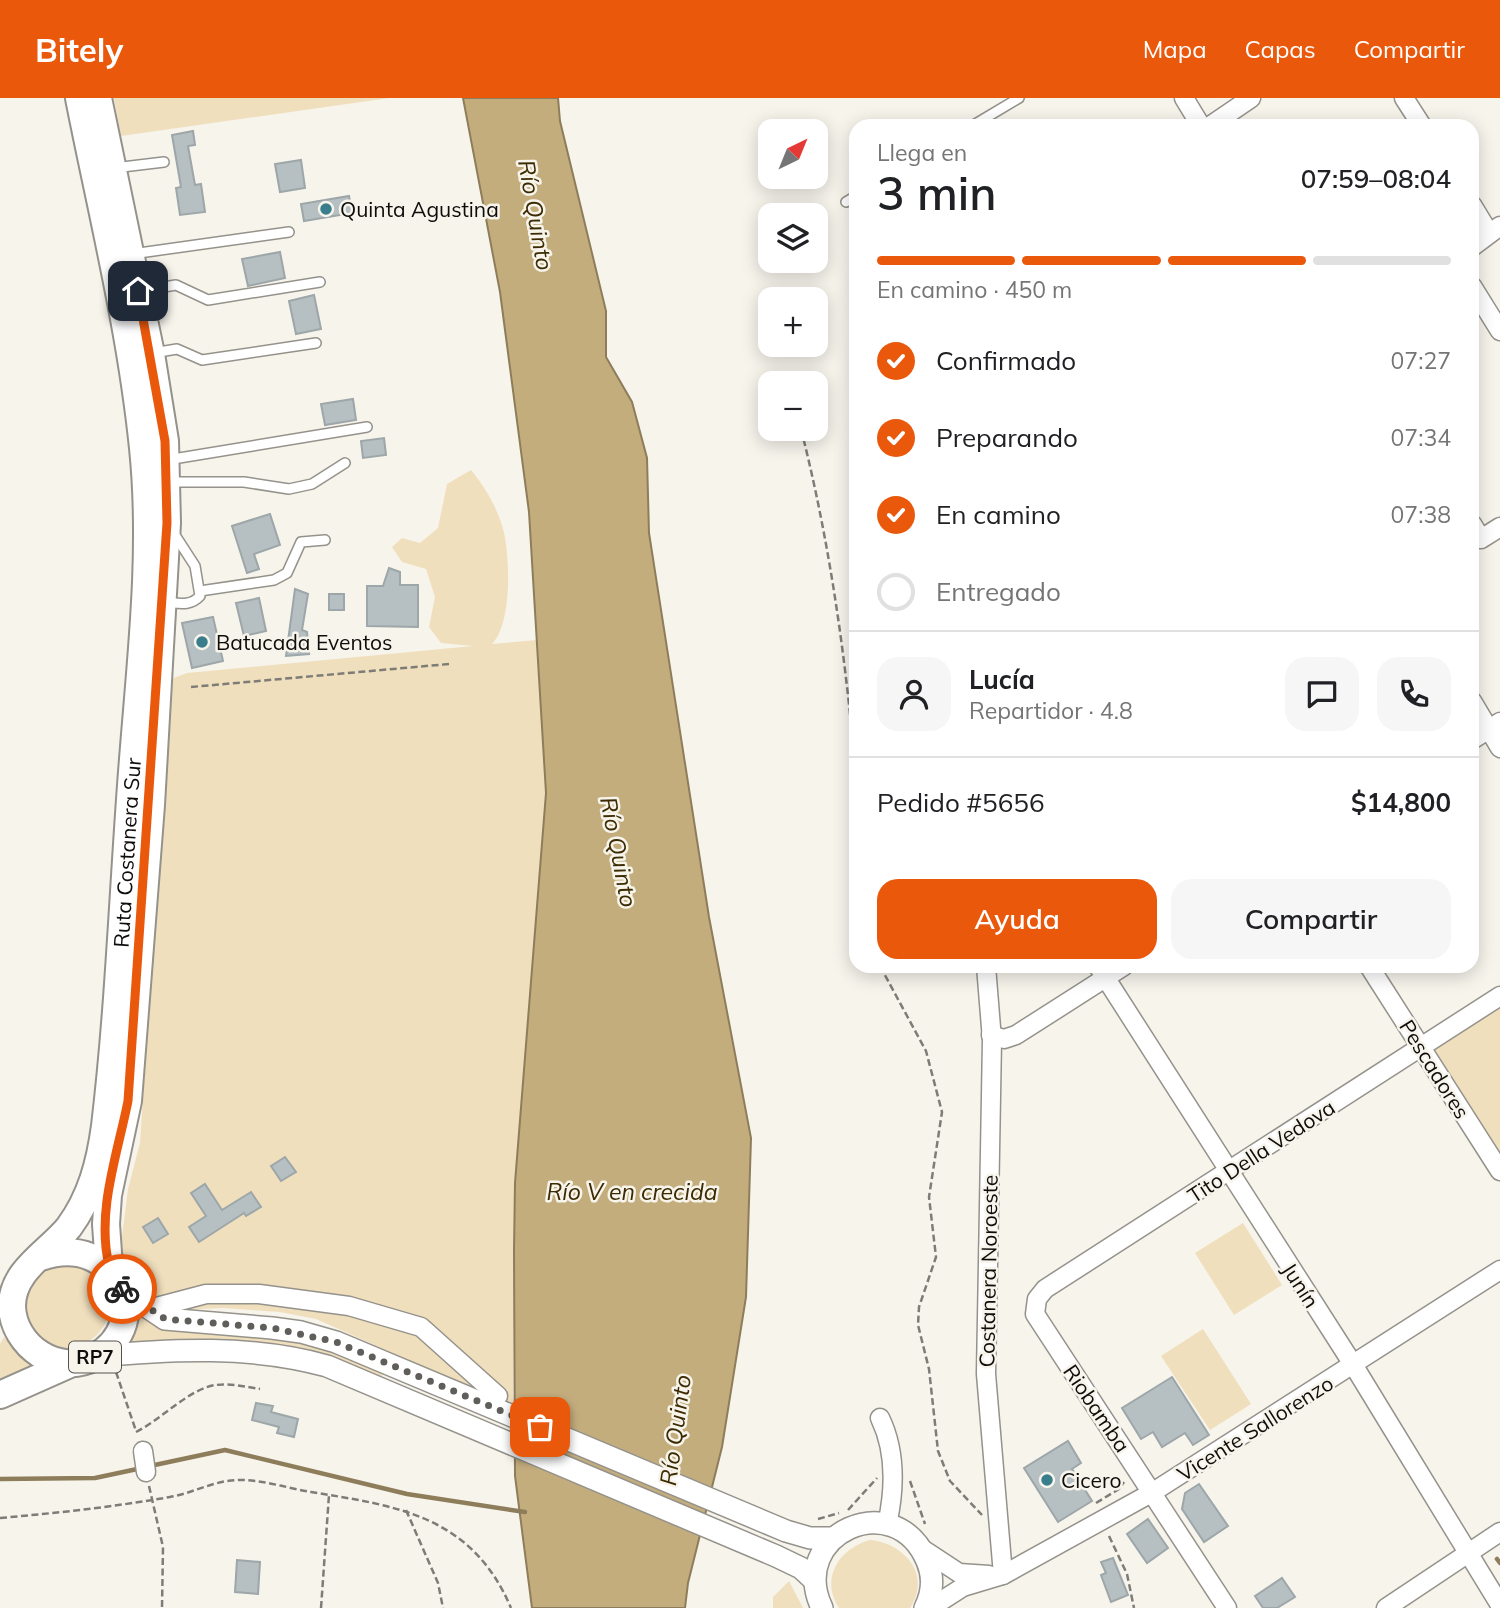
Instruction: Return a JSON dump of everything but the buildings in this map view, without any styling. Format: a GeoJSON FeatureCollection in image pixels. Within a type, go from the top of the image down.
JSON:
{"type":"FeatureCollection","features":[{"type":"Feature","properties":{"kind":"main road","name":"Ruta Costanera Sur"},"geometry":{"type":"LineString","coordinates":[[0,1334],[16,1284],[27,1268],[69,1227],[85,1202],[99,1164],[105,1127],[148,528],[144,450],[134,373],[79,98]]}},
{"type":"Feature","properties":{"kind":"main road","name":"Ruta Costanera Sur"},"geometry":{"type":"LineString","coordinates":[[0,1395],[93,1358],[111,1345],[121,1328],[125,1309],[122,1290],[109,1267],[106,1224],[108,1195],[128,1101],[167,523],[165,441],[151,354],[98,98]]}},
{"type":"Feature","properties":{"kind":"main road"},"geometry":{"type":"LineString","coordinates":[[41,1257],[59,1251],[77,1251],[94,1256],[109,1267]]}},
{"type":"Feature","properties":{"kind":"main road","name":"RP7"},"geometry":{"type":"LineString","coordinates":[[12,1303],[14,1322],[22,1339],[36,1353],[53,1361],[93,1358]]}},
{"type":"Feature","properties":{"kind":"street"},"geometry":{"type":"LineString","coordinates":[[1184,98],[1197,119]]}},
{"type":"Feature","properties":{"kind":"street"},"geometry":{"type":"LineString","coordinates":[[1220,119],[1251,98]]}},
{"type":"Feature","properties":{"kind":"street"},"geometry":{"type":"LineString","coordinates":[[1404,98],[1418,119]]}},
{"type":"Feature","properties":{"kind":"street"},"geometry":{"type":"LineString","coordinates":[[1479,213],[1495,230],[1479,242]]}},
{"type":"Feature","properties":{"kind":"street"},"geometry":{"type":"LineString","coordinates":[[1479,297],[1500,331]]}},
{"type":"Feature","properties":{"kind":"street"},"geometry":{"type":"LineString","coordinates":[[1479,530],[1500,527]]}},
{"type":"Feature","properties":{"kind":"street"},"geometry":{"type":"LineString","coordinates":[[1479,709],[1494,726],[1500,748]]}},
{"type":"Feature","properties":{"kind":"street"},"geometry":{"type":"LineString","coordinates":[[1479,736],[1494,726]]}},
{"type":"Feature","properties":{"kind":"street","name":"Costanera Noroeste"},"geometry":{"type":"LineString","coordinates":[[987,973],[991,1035],[986,1374],[1003,1575]]}},
{"type":"Feature","properties":{"kind":"street"},"geometry":{"type":"LineString","coordinates":[[991,1035],[1004,1039],[1016,1035],[1101,973]]}},
{"type":"Feature","properties":{"kind":"street","name":"Junín"},"geometry":{"type":"LineString","coordinates":[[1103,973],[1354,1366],[1500,1605]]}},
{"type":"Feature","properties":{"kind":"street","name":"Pescadores"},"geometry":{"type":"LineString","coordinates":[[1373,973],[1500,1171]]}},
{"type":"Feature","properties":{"kind":"street","name":"Tito Della Vedova"},"geometry":{"type":"LineString","coordinates":[[1035,1314],[1037,1299],[1045,1289],[1500,996]]}},
{"type":"Feature","properties":{"kind":"street","name":"Vicente Sallorenzo"},"geometry":{"type":"LineString","coordinates":[[928,1608],[963,1587],[1003,1575],[1098,1512],[1153,1492],[1354,1366],[1500,1270]]}},
{"type":"Feature","properties":{"kind":"street"},"geometry":{"type":"LineString","coordinates":[[122,1290],[165,1319],[301,1332],[392,1364],[786,1531],[810,1538],[832,1538],[856,1525],[873,1522],[887,1525],[914,1539],[926,1540],[959,1573],[1003,1575]]}},
{"type":"Feature","properties":{"kind":"street"},"geometry":{"type":"LineString","coordinates":[[149,1309],[206,1294],[246,1294],[349,1306],[421,1327],[498,1396]]}},
{"type":"Feature","properties":{"kind":"street","name":"Riobamba"},"geometry":{"type":"LineString","coordinates":[[1035,1314],[1227,1608]]}},
{"type":"Feature","properties":{"kind":"street"},"geometry":{"type":"LineString","coordinates":[[93,1358],[158,1351],[260,1353],[327,1366],[776,1556],[801,1569],[814,1580]]}},
{"type":"Feature","properties":{"kind":"street"},"geometry":{"type":"LineString","coordinates":[[880,1418],[887,1432],[893,1474],[887,1525]]}},
{"type":"Feature","properties":{"kind":"street"},"geometry":{"type":"LineString","coordinates":[[143,1451],[146,1472]]}},
{"type":"Feature","properties":{"kind":"street"},"geometry":{"type":"LineString","coordinates":[[1386,1608],[1500,1532]]}},
{"type":"Feature","properties":{"kind":"street"},"geometry":{"type":"LineString","coordinates":[[822,1608],[814,1580],[818,1563],[832,1538]]}},
{"type":"Feature","properties":{"kind":"street"},"geometry":{"type":"LineString","coordinates":[[926,1540],[932,1573],[928,1608]]}},
{"type":"Feature","properties":{"kind":"lane"},"geometry":{"type":"LineString","coordinates":[[984,119],[1018,98]]}},
{"type":"Feature","properties":{"kind":"lane"},"geometry":{"type":"LineString","coordinates":[[113,168],[164,162]]}},
{"type":"Feature","properties":{"kind":"lane"},"geometry":{"type":"LineString","coordinates":[[130,255],[289,232]]}},
{"type":"Feature","properties":{"kind":"lane"},"geometry":{"type":"LineString","coordinates":[[138,291],[176,285],[208,300],[320,282]]}},
{"type":"Feature","properties":{"kind":"lane"},"geometry":{"type":"LineString","coordinates":[[151,354],[177,349],[202,360],[316,343]]}},
{"type":"Feature","properties":{"kind":"lane"},"geometry":{"type":"LineString","coordinates":[[165,471],[367,427]]}},
{"type":"Feature","properties":{"kind":"lane"},"geometry":{"type":"LineString","coordinates":[[165,471],[289,489],[312,484],[345,463]]}},
{"type":"Feature","properties":{"kind":"lane"},"geometry":{"type":"LineString","coordinates":[[163,602],[194,602],[200,591],[195,566],[167,523]]}},
{"type":"Feature","properties":{"kind":"lane"},"geometry":{"type":"LineString","coordinates":[[200,591],[274,580],[287,573],[301,542],[325,540]]}},
{"type":"Feature","properties":{"kind":"path"},"geometry":{"type":"LineString","coordinates":[[804,441],[821,507],[849,702]]}},
{"type":"Feature","properties":{"kind":"path"},"geometry":{"type":"LineString","coordinates":[[191,687],[449,664]]}},
{"type":"Feature","properties":{"kind":"path"},"geometry":{"type":"LineString","coordinates":[[884,973],[926,1051],[942,1112],[929,1197],[936,1257],[919,1307],[918,1325],[929,1369],[938,1451],[950,1481],[969,1504],[1000,1530]]}},
{"type":"Feature","properties":{"kind":"path"},"geometry":{"type":"LineString","coordinates":[[93,1358],[136,1432],[143,1451]]}},
{"type":"Feature","properties":{"kind":"path"},"geometry":{"type":"LineString","coordinates":[[136,1432],[167,1415],[201,1388],[219,1384],[260,1389]]}},
{"type":"Feature","properties":{"kind":"path"},"geometry":{"type":"LineString","coordinates":[[146,1472],[163,1547],[162,1608]]}},
{"type":"Feature","properties":{"kind":"path"},"geometry":{"type":"LineString","coordinates":[[1124,1473],[1124,1482],[1098,1512],[1120,1554],[1134,1608]]}},
{"type":"Feature","properties":{"kind":"path"},"geometry":{"type":"LineString","coordinates":[[813,1521],[848,1510],[877,1477],[906,1474],[926,1540]]}},
{"type":"Feature","properties":{"kind":"path"},"geometry":{"type":"LineString","coordinates":[[0,1518],[52,1515],[151,1500],[239,1480],[329,1495],[422,1515],[461,1538],[491,1570],[511,1608]]}},
{"type":"Feature","properties":{"kind":"path"},"geometry":{"type":"LineString","coordinates":[[321,1608],[329,1495]]}},
{"type":"Feature","properties":{"kind":"path"},"geometry":{"type":"LineString","coordinates":[[406,1510],[438,1583],[443,1608]]}},
{"type":"Feature","properties":{"kind":"shaded area"},"geometry":{"type":"Polygon","coordinates":[[[114,98],[389,98],[121,136],[114,98]]]}},
{"type":"Feature","properties":{"kind":"shaded area"},"geometry":{"type":"Polygon","coordinates":[[[471,470],[495,507],[506,545],[506,607],[499,635],[492,644],[537,640],[546,793],[515,1183],[513,1406],[316,1319],[280,1312],[223,1308],[183,1310],[159,1299],[140,1282],[124,1258],[121,1244],[128,1189],[140,1143],[171,679],[187,673],[473,646],[441,643],[429,627],[435,597],[426,569],[402,562],[392,547],[402,538],[420,543],[438,528],[447,484],[471,470]]]}},
{"type":"Feature","properties":{"kind":"shaded area"},"geometry":{"type":"Polygon","coordinates":[[[1500,1007],[1500,1159],[1432,1051],[1500,1007]]]}},
{"type":"Feature","properties":{"kind":"shaded area"},"geometry":{"type":"Polygon","coordinates":[[[1243,1223],[1282,1285],[1234,1315],[1195,1253],[1243,1223]]]}},
{"type":"Feature","properties":{"kind":"shaded area"},"geometry":{"type":"Polygon","coordinates":[[[84,1263],[101,1279],[109,1294],[107,1319],[101,1330],[81,1346],[69,1349],[52,1347],[28,1331],[23,1286],[42,1265],[84,1263]]]}},
{"type":"Feature","properties":{"kind":"shaded area"},"geometry":{"type":"Polygon","coordinates":[[[131,1303],[273,1331],[385,1368],[381,1378],[348,1365],[283,1347],[218,1340],[116,1344],[131,1303]]]}},
{"type":"Feature","properties":{"kind":"shaded area"},"geometry":{"type":"Polygon","coordinates":[[[1203,1329],[1251,1404],[1210,1430],[1161,1356],[1203,1329]]]}},
{"type":"Feature","properties":{"kind":"shaded area"},"geometry":{"type":"Polygon","coordinates":[[[4,1337],[17,1352],[39,1366],[0,1384],[0,1344],[4,1337]]]}},
{"type":"Feature","properties":{"kind":"shaded area"},"geometry":{"type":"Polygon","coordinates":[[[870,1540],[894,1547],[911,1563],[918,1584],[910,1608],[839,1608],[831,1586],[836,1566],[850,1550],[870,1540]]]}},
{"type":"Feature","properties":{"kind":"shaded area"},"geometry":{"type":"Polygon","coordinates":[[[789,1581],[803,1608],[773,1608],[773,1597],[789,1581]]]}},
{"type":"Feature","properties":{"kind":"water","name":"Río V en crecida"},"geometry":{"type":"Polygon","coordinates":[[[463,98],[558,98],[560,121],[606,311],[606,357],[632,402],[647,458],[649,533],[709,917],[751,1138],[746,1297],[722,1447],[688,1583],[685,1608],[532,1608],[515,1476],[515,1183],[546,793],[529,512],[500,292],[463,98]]]}},
{"type":"Feature","properties":{"kind":"waterway"},"geometry":{"type":"LineString","coordinates":[[150,1466],[225,1450],[407,1494],[525,1512]]}},
{"type":"Feature","properties":{"kind":"waterway"},"geometry":{"type":"LineString","coordinates":[[0,1479],[95,1478],[142,1468]]}},
{"type":"Feature","properties":{"kind":"waterway"},"geometry":{"type":"LineString","coordinates":[[1497,1559],[1500,1563]]}},
{"type":"Feature","properties":{"kind":"way so far"},"geometry":{"type":"LineString","coordinates":[[122,1289],[165,1319],[211,1325],[272,1328],[301,1332],[336,1342],[540,1427]]}},
{"type":"Feature","properties":{"kind":"place","name":"Quinta Agustina"},"geometry":{"type":"Point","coordinates":[326,209]}},
{"type":"Feature","properties":{"kind":"place","name":"Batucada Eventos"},"geometry":{"type":"Point","coordinates":[202,642]}},
{"type":"Feature","properties":{"kind":"place","name":"Cicero"},"geometry":{"type":"Point","coordinates":[1047,1480]}},
{"type":"Feature","properties":{"kind":"route"},"geometry":{"type":"LineString","coordinates":[[122,1289],[109,1267],[106,1224],[108,1195],[128,1101],[167,556],[165,441],[138,291]]}},
{"type":"Feature","properties":{"kind":"water label","name":"Río Quinto"},"geometry":{"type":"Point","coordinates":[536,215]}},
{"type":"Feature","properties":{"kind":"water label","name":"Río Quinto"},"geometry":{"type":"Point","coordinates":[619,852]}},
{"type":"Feature","properties":{"kind":"water label","name":"Río Quinto"},"geometry":{"type":"Point","coordinates":[675,1430]}}]}
